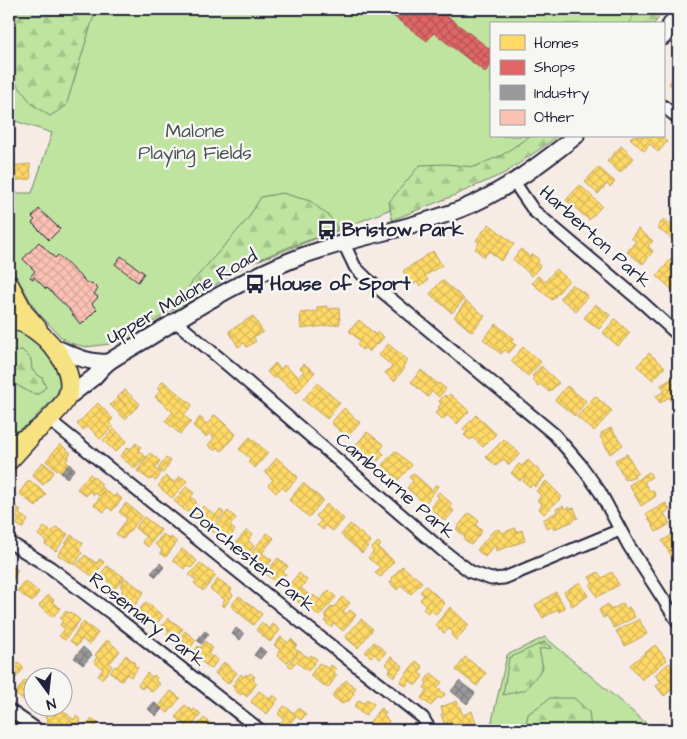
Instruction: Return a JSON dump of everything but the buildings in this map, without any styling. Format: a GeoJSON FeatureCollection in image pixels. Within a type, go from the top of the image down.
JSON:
{"type":"FeatureCollection","features":[{"type":"Feature","properties":{"kind":"highway"},"geometry":{"type":"LineString","coordinates":[[9,284],[25,314],[61,358],[69,376],[67,398],[9,461]]}},
{"type":"Feature","properties":{"kind":"highway"},"geometry":{"type":"LineString","coordinates":[[9,320],[27,324],[49,342]]}},
{"type":"Feature","properties":{"kind":"highway"},"geometry":{"type":"LineString","coordinates":[[9,445],[21,440],[42,425]]}},
{"type":"Feature","properties":{"kind":"main road"},"geometry":{"type":"LineString","coordinates":[[664,35],[678,13]]}},
{"type":"Feature","properties":{"kind":"main road","name":"Upper Malone Road"},"geometry":{"type":"LineString","coordinates":[[67,398],[95,376],[108,362],[234,287],[302,256],[462,209],[514,182],[573,138]]}},
{"type":"Feature","properties":{"kind":"main road","name":"Upper Malone Road"},"geometry":{"type":"LineString","coordinates":[[49,342],[80,359],[101,363],[108,362]]}},
{"type":"Feature","properties":{"kind":"street"},"geometry":{"type":"LineString","coordinates":[[664,107],[678,118]]}},
{"type":"Feature","properties":{"kind":"street","name":"Harberton Park"},"geometry":{"type":"LineString","coordinates":[[514,182],[534,211],[678,335]]}},
{"type":"Feature","properties":{"kind":"street"},"geometry":{"type":"LineString","coordinates":[[344,244],[354,268],[554,434],[580,464],[600,492],[620,530],[678,622]]}},
{"type":"Feature","properties":{"kind":"street","name":"Cambourne Park"},"geometry":{"type":"LineString","coordinates":[[175,321],[442,550],[471,572],[491,579],[504,578],[620,530]]}},
{"type":"Feature","properties":{"kind":"street","name":"Dorchester Park"},"geometry":{"type":"LineString","coordinates":[[42,425],[302,623],[423,718],[429,728],[428,730]]}},
{"type":"Feature","properties":{"kind":"street","name":"Rosemary Park"},"geometry":{"type":"LineString","coordinates":[[9,542],[51,568],[260,730]]}},
{"type":"Feature","properties":{"kind":"street"},"geometry":{"type":"LineString","coordinates":[[9,710],[38,730]]}},
{"type":"Feature","properties":{"kind":"green space","name":"Malone Playing Fields"},"geometry":{"type":"Polygon","coordinates":[[[9,9],[656,9],[645,22],[490,22],[490,138],[543,138],[531,152],[339,230],[246,265],[118,343],[86,347],[70,343],[60,336],[36,310],[17,278],[9,255],[9,193],[32,193],[52,133],[9,119],[9,9]]]}},
{"type":"Feature","properties":{"kind":"green space"},"geometry":{"type":"Polygon","coordinates":[[[9,9],[96,9],[66,106],[50,116],[33,105],[9,74],[9,9]]]}},
{"type":"Feature","properties":{"kind":"green space"},"geometry":{"type":"Polygon","coordinates":[[[638,9],[665,9],[655,22],[629,22],[638,9]]]}},
{"type":"Feature","properties":{"kind":"green space"},"geometry":{"type":"Polygon","coordinates":[[[527,138],[555,138],[505,173],[392,220],[389,202],[420,165],[446,164],[474,167],[502,155],[527,138]]]}},
{"type":"Feature","properties":{"kind":"green space"},"geometry":{"type":"Polygon","coordinates":[[[282,193],[310,201],[330,217],[339,230],[289,247],[246,265],[175,311],[192,282],[247,220],[261,197],[282,193]]]}},
{"type":"Feature","properties":{"kind":"green space"},"geometry":{"type":"Polygon","coordinates":[[[9,328],[20,330],[30,336],[56,363],[61,374],[60,387],[55,397],[19,434],[9,440],[9,430],[13,420],[9,402],[10,394],[15,384],[31,393],[38,394],[46,387],[42,378],[32,370],[22,350],[9,352],[9,328]]]}},
{"type":"Feature","properties":{"kind":"green space"},"geometry":{"type":"Polygon","coordinates":[[[22,350],[31,359],[32,370],[42,378],[46,387],[38,394],[31,393],[15,384],[9,394],[9,352],[22,350]]]}},
{"type":"Feature","properties":{"kind":"green space"},"geometry":{"type":"Polygon","coordinates":[[[545,637],[654,730],[490,730],[507,655],[545,637]]]}},
{"type":"Feature","properties":{"kind":"green space"},"geometry":{"type":"Polygon","coordinates":[[[544,642],[552,648],[539,649],[543,668],[525,690],[503,695],[509,658],[544,642]]]}},
{"type":"Feature","properties":{"kind":"green space"},"geometry":{"type":"Polygon","coordinates":[[[550,698],[574,698],[589,712],[591,730],[525,730],[528,714],[550,698]]]}},
{"type":"Feature","properties":{"kind":"place","name":"Bristow Park"},"geometry":{"type":"Point","coordinates":[327,230]}},
{"type":"Feature","properties":{"kind":"place","name":"House of Sport"},"geometry":{"type":"Point","coordinates":[255,284]}}]}
